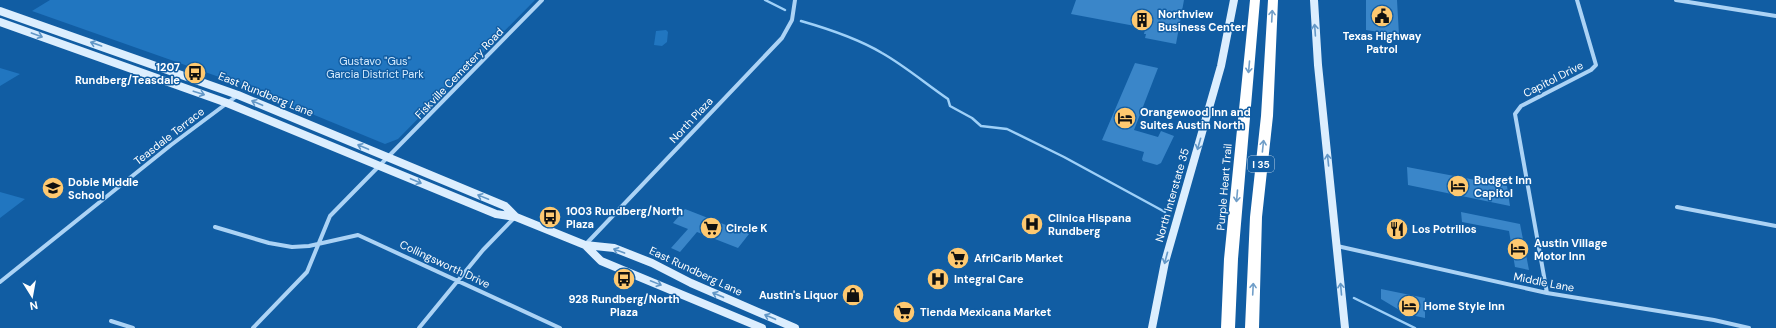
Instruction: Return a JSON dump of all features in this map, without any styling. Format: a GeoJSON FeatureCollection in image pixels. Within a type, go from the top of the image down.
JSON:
{"type":"FeatureCollection","features":[{"type":"Feature","properties":{"kind":"highway","name":"Purple Heart Trail"},"geometry":{"type":"LineString","coordinates":[[1228,328],[1231,260],[1255,0]]}},
{"type":"Feature","properties":{"kind":"highway","name":"I 35"},"geometry":{"type":"LineString","coordinates":[[1252,328],[1256,217],[1267,116],[1273,0]]}},
{"type":"Feature","properties":{"kind":"main road","name":"North Interstate 35"},"geometry":{"type":"LineString","coordinates":[[1152,328],[1165,262],[1221,66],[1234,0]]}},
{"type":"Feature","properties":{"kind":"main road"},"geometry":{"type":"LineString","coordinates":[[1314,0],[1318,65],[1345,328]]}},
{"type":"Feature","properties":{"kind":"main road","name":"East Rundberg Lane"},"geometry":{"type":"LineString","coordinates":[[0,11],[238,95],[505,206],[516,217]]}},
{"type":"Feature","properties":{"kind":"main road","name":"East Rundberg Lane"},"geometry":{"type":"LineString","coordinates":[[0,22],[227,103],[496,214],[516,217],[585,245],[614,248],[652,263],[691,283],[795,328]]}},
{"type":"Feature","properties":{"kind":"main road"},"geometry":{"type":"LineString","coordinates":[[102,59],[115,51]]}},
{"type":"Feature","properties":{"kind":"main road"},"geometry":{"type":"LineString","coordinates":[[176,85],[179,81],[180,74]]}},
{"type":"Feature","properties":{"kind":"main road","name":"East Rundberg Lane"},"geometry":{"type":"LineString","coordinates":[[585,245],[601,261],[762,328]]}},
{"type":"Feature","properties":{"kind":"street","name":"Fiskville Cemetery Road"},"geometry":{"type":"LineString","coordinates":[[253,328],[307,272],[312,264],[325,224],[330,216],[389,158],[542,0]]}},
{"type":"Feature","properties":{"kind":"street","name":"North Plaza"},"geometry":{"type":"LineString","coordinates":[[585,245],[782,38],[792,21],[795,0]]}},
{"type":"Feature","properties":{"kind":"street","name":"Capitol Drive"},"geometry":{"type":"LineString","coordinates":[[1547,293],[1515,114],[1521,106],[1591,70],[1596,65],[1577,0]]}},
{"type":"Feature","properties":{"kind":"street"},"geometry":{"type":"LineString","coordinates":[[1676,0],[1776,16]]}},
{"type":"Feature","properties":{"kind":"street","name":"Teasdale Terrace"},"geometry":{"type":"LineString","coordinates":[[0,282],[171,145],[238,95]]}},
{"type":"Feature","properties":{"kind":"street"},"geometry":{"type":"LineString","coordinates":[[1677,207],[1776,226]]}},
{"type":"Feature","properties":{"kind":"street"},"geometry":{"type":"LineString","coordinates":[[419,328],[483,250],[516,217]]}},
{"type":"Feature","properties":{"kind":"street","name":"Collingsworth Drive"},"geometry":{"type":"LineString","coordinates":[[215,227],[289,247],[303,247],[319,244],[333,239],[358,235],[560,328]]}},
{"type":"Feature","properties":{"kind":"street","name":"Middle Lane"},"geometry":{"type":"LineString","coordinates":[[1337,246],[1547,293],[1714,320],[1749,328]]}},
{"type":"Feature","properties":{"kind":"street"},"geometry":{"type":"LineString","coordinates":[[111,321],[133,328]]}},
{"type":"Feature","properties":{"kind":"green space","name":"Gustavo \"Gus\" Garcia District Park"},"geometry":{"type":"Polygon","coordinates":[[[50,0],[535,0],[398,139],[385,144],[239,84],[32,11],[50,0]]]}},
{"type":"Feature","properties":{"kind":"green space"},"geometry":{"type":"Polygon","coordinates":[[[666,30],[668,32],[667,42],[662,46],[654,45],[656,31],[666,30]]]}},
{"type":"Feature","properties":{"kind":"green space"},"geometry":{"type":"Polygon","coordinates":[[[0,68],[20,74],[0,86],[0,68]]]}},
{"type":"Feature","properties":{"kind":"green space"},"geometry":{"type":"Polygon","coordinates":[[[0,192],[25,199],[0,218],[0,192]]]}},
{"type":"Feature","properties":{"kind":"building","name":"Northview Business Center"},"geometry":{"type":"Polygon","coordinates":[[[1076,0],[1184,0],[1176,44],[1145,38],[1145,29],[1135,26],[1071,14],[1076,0]]]}},
{"type":"Feature","properties":{"kind":"building","name":"Texas Highway Patrol"},"geometry":{"type":"Polygon","coordinates":[[[1366,0],[1397,0],[1399,35],[1366,30],[1366,0]]]}},
{"type":"Feature","properties":{"kind":"building","name":"Orangewood Inn and Suites Austin North"},"geometry":{"type":"Polygon","coordinates":[[[1135,63],[1158,68],[1134,130],[1158,137],[1161,131],[1174,136],[1161,163],[1157,165],[1143,161],[1142,159],[1144,152],[1102,140],[1135,63]]]}},
{"type":"Feature","properties":{"kind":"building","name":"Budget Inn Capitol"},"geometry":{"type":"Polygon","coordinates":[[[1407,167],[1507,186],[1510,206],[1408,185],[1407,167]]]}},
{"type":"Feature","properties":{"kind":"building","name":"Circle K"},"geometry":{"type":"Polygon","coordinates":[[[685,209],[749,234],[738,248],[697,232],[680,252],[671,248],[688,229],[673,223],[685,209]]]}},
{"type":"Feature","properties":{"kind":"building","name":"Austin Village Motor Inn"},"geometry":{"type":"Polygon","coordinates":[[[1461,212],[1520,224],[1529,270],[1515,267],[1509,231],[1462,222],[1461,212]]]}},
{"type":"Feature","properties":{"kind":"building","name":"Home Style Inn"},"geometry":{"type":"Polygon","coordinates":[[[1381,289],[1425,298],[1425,318],[1406,314],[1381,299],[1381,289]]]}},
{"type":"Feature","properties":{"kind":"waterway"},"geometry":{"type":"LineString","coordinates":[[765,0],[785,10]]}},
{"type":"Feature","properties":{"kind":"waterway"},"geometry":{"type":"LineString","coordinates":[[801,21],[843,34],[891,58],[948,99],[950,106],[972,118],[981,126],[1007,129],[1064,157],[1165,212]]}},
{"type":"Feature","properties":{"kind":"waterway"},"geometry":{"type":"LineString","coordinates":[[1354,298],[1415,328]]}},
{"type":"Feature","properties":{"kind":"place","name":"Texas Highway Patrol"},"geometry":{"type":"Point","coordinates":[1382,16]}},
{"type":"Feature","properties":{"kind":"place","name":"Northview Business Center"},"geometry":{"type":"Point","coordinates":[1142,20]}},
{"type":"Feature","properties":{"kind":"place","name":"1207 Rundberg/Teasdale"},"geometry":{"type":"Point","coordinates":[195,73]}},
{"type":"Feature","properties":{"kind":"place","name":"Orangewood Inn and Suites Austin North"},"geometry":{"type":"Point","coordinates":[1125,118]}},
{"type":"Feature","properties":{"kind":"place","name":"Budget Inn Capitol"},"geometry":{"type":"Point","coordinates":[1458,186]}},
{"type":"Feature","properties":{"kind":"place","name":"Dobie Middle School"},"geometry":{"type":"Point","coordinates":[53,188]}},
{"type":"Feature","properties":{"kind":"place","name":"1003 Rundberg/North Plaza"},"geometry":{"type":"Point","coordinates":[550,217]}},
{"type":"Feature","properties":{"kind":"place","name":"Clinica Hispana Rundberg"},"geometry":{"type":"Point","coordinates":[1032,224]}},
{"type":"Feature","properties":{"kind":"place","name":"Circle K"},"geometry":{"type":"Point","coordinates":[711,228]}},
{"type":"Feature","properties":{"kind":"place","name":"Los Potrillos"},"geometry":{"type":"Point","coordinates":[1397,229]}},
{"type":"Feature","properties":{"kind":"place","name":"Austin Village Motor Inn"},"geometry":{"type":"Point","coordinates":[1518,249]}},
{"type":"Feature","properties":{"kind":"place","name":"AfriCarib Market"},"geometry":{"type":"Point","coordinates":[958,258]}},
{"type":"Feature","properties":{"kind":"place","name":"928 Rundberg/North Plaza"},"geometry":{"type":"Point","coordinates":[624,279]}},
{"type":"Feature","properties":{"kind":"place","name":"Integral Care"},"geometry":{"type":"Point","coordinates":[938,279]}},
{"type":"Feature","properties":{"kind":"place","name":"Austin's Liquor"},"geometry":{"type":"Point","coordinates":[853,295]}},
{"type":"Feature","properties":{"kind":"place","name":"Home Style Inn"},"geometry":{"type":"Point","coordinates":[1409,306]}},
{"type":"Feature","properties":{"kind":"place","name":"Tienda Mexicana Market"},"geometry":{"type":"Point","coordinates":[904,312]}}]}
